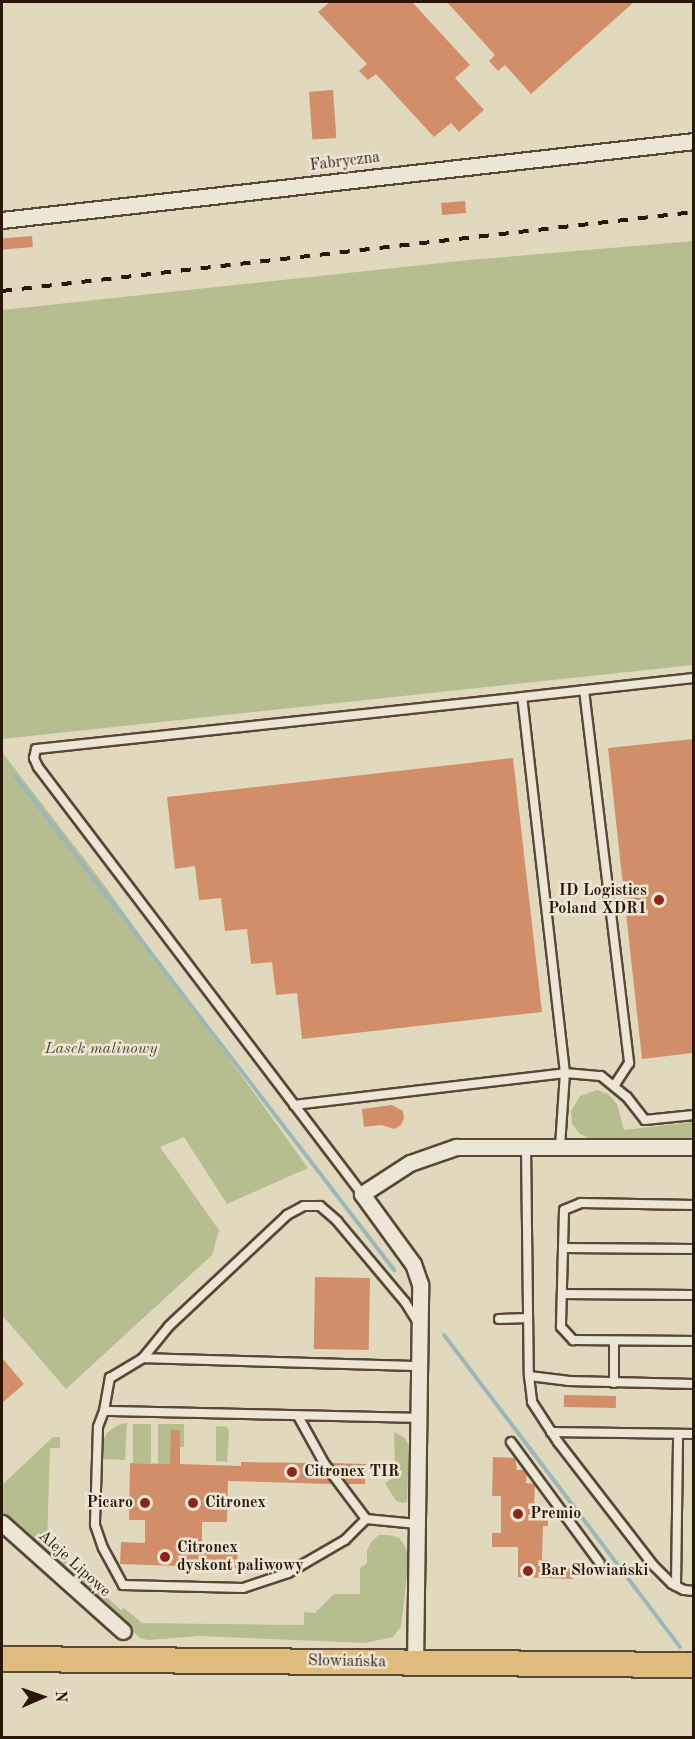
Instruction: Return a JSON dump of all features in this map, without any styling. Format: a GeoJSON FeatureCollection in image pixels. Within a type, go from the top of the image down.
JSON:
{"type":"FeatureCollection","features":[{"type":"Feature","properties":{"kind":"main road","name":"Słowiańska"},"geometry":{"type":"LineString","coordinates":[[2,1659],[693,1665]]}},
{"type":"Feature","properties":{"kind":"street","name":"Fabryczna"},"geometry":{"type":"LineString","coordinates":[[2,220],[693,141]]}},
{"type":"Feature","properties":{"kind":"street"},"geometry":{"type":"LineString","coordinates":[[416,1663],[420,1284],[413,1264],[362,1194],[410,1163],[456,1147],[693,1147]]}},
{"type":"Feature","properties":{"kind":"street","name":"Aleje Lipowe"},"geometry":{"type":"LineString","coordinates":[[2,1523],[123,1631]]}},
{"type":"Feature","properties":{"kind":"lane"},"geometry":{"type":"LineString","coordinates":[[362,1194],[38,767],[34,758],[36,749],[693,678]]}},
{"type":"Feature","properties":{"kind":"lane"},"geometry":{"type":"LineString","coordinates":[[584,690],[629,1063],[614,1086]]}},
{"type":"Feature","properties":{"kind":"lane"},"geometry":{"type":"LineString","coordinates":[[522,697],[565,1073],[560,1146]]}},
{"type":"Feature","properties":{"kind":"lane"},"geometry":{"type":"LineString","coordinates":[[294,1105],[565,1073],[601,1076],[627,1096],[645,1120],[693,1115]]}},
{"type":"Feature","properties":{"kind":"lane"},"geometry":{"type":"LineString","coordinates":[[526,1146],[529,1376],[532,1402],[551,1432],[654,1566],[676,1586],[693,1591]]}},
{"type":"Feature","properties":{"kind":"lane"},"geometry":{"type":"LineString","coordinates":[[693,1205],[581,1203],[564,1210],[561,1294],[561,1328],[573,1340],[693,1341]]}},
{"type":"Feature","properties":{"kind":"lane"},"geometry":{"type":"LineString","coordinates":[[366,1519],[345,1540],[288,1573],[243,1588],[123,1585],[103,1548],[95,1525],[98,1427],[104,1411],[110,1378],[143,1358],[169,1326],[287,1215],[304,1206],[320,1206],[337,1221],[405,1302],[419,1325]]}},
{"type":"Feature","properties":{"kind":"lane"},"geometry":{"type":"LineString","coordinates":[[563,1248],[693,1249]]}},
{"type":"Feature","properties":{"kind":"lane"},"geometry":{"type":"LineString","coordinates":[[561,1294],[693,1295]]}},
{"type":"Feature","properties":{"kind":"lane"},"geometry":{"type":"LineString","coordinates":[[500,1319],[528,1318]]}},
{"type":"Feature","properties":{"kind":"lane"},"geometry":{"type":"LineString","coordinates":[[614,1341],[614,1383]]}},
{"type":"Feature","properties":{"kind":"lane"},"geometry":{"type":"LineString","coordinates":[[143,1358],[419,1366]]}},
{"type":"Feature","properties":{"kind":"lane"},"geometry":{"type":"LineString","coordinates":[[529,1376],[568,1381],[693,1384]]}},
{"type":"Feature","properties":{"kind":"lane"},"geometry":{"type":"LineString","coordinates":[[104,1411],[419,1419]]}},
{"type":"Feature","properties":{"kind":"lane"},"geometry":{"type":"LineString","coordinates":[[298,1416],[324,1463],[366,1519],[417,1524]]}},
{"type":"Feature","properties":{"kind":"lane"},"geometry":{"type":"LineString","coordinates":[[551,1432],[693,1434]]}},
{"type":"Feature","properties":{"kind":"lane"},"geometry":{"type":"LineString","coordinates":[[676,1586],[678,1434]]}},
{"type":"Feature","properties":{"kind":"lane"},"geometry":{"type":"LineString","coordinates":[[511,1442],[600,1563]]}},
{"type":"Feature","properties":{"kind":"green space"},"geometry":{"type":"Polygon","coordinates":[[[693,241],[693,665],[2,739],[2,310],[469,260],[693,241]]]}},
{"type":"Feature","properties":{"kind":"green space","name":"Lasek malinowy"},"geometry":{"type":"Polygon","coordinates":[[[2,752],[99,878],[308,1168],[227,1204],[184,1137],[160,1147],[219,1230],[212,1255],[66,1389],[2,1315],[2,752]]]}},
{"type":"Feature","properties":{"kind":"green space"},"geometry":{"type":"Polygon","coordinates":[[[597,1090],[608,1094],[617,1104],[624,1130],[693,1122],[693,1140],[591,1139],[580,1134],[572,1124],[571,1111],[580,1096],[597,1090]]]}},
{"type":"Feature","properties":{"kind":"green space"},"geometry":{"type":"Polygon","coordinates":[[[127,1423],[125,1460],[102,1459],[103,1440],[107,1433],[118,1425],[127,1423]]]}},
{"type":"Feature","properties":{"kind":"green space"},"geometry":{"type":"Polygon","coordinates":[[[133,1424],[151,1424],[151,1463],[133,1463],[133,1424]]]}},
{"type":"Feature","properties":{"kind":"green space"},"geometry":{"type":"Polygon","coordinates":[[[158,1424],[184,1424],[184,1447],[171,1447],[171,1464],[158,1464],[158,1424]]]}},
{"type":"Feature","properties":{"kind":"green space"},"geometry":{"type":"Polygon","coordinates":[[[216,1426],[227,1427],[229,1431],[227,1462],[216,1461],[216,1426]]]}},
{"type":"Feature","properties":{"kind":"green space"},"geometry":{"type":"Polygon","coordinates":[[[394,1432],[405,1438],[409,1446],[407,1502],[403,1503],[396,1501],[385,1483],[393,1478],[395,1467],[394,1432]]]}},
{"type":"Feature","properties":{"kind":"green space"},"geometry":{"type":"Polygon","coordinates":[[[53,1437],[60,1437],[60,1448],[50,1448],[47,1544],[121,1610],[124,1608],[142,1623],[304,1625],[304,1612],[315,1613],[334,1594],[360,1594],[360,1568],[367,1563],[367,1551],[371,1542],[379,1535],[389,1535],[399,1538],[409,1558],[401,1627],[393,1637],[365,1643],[200,1636],[148,1640],[140,1638],[2,1516],[2,1485],[53,1437]]]}},
{"type":"Feature","properties":{"kind":"building"},"geometry":{"type":"Polygon","coordinates":[[[330,2],[412,2],[470,65],[455,78],[484,110],[459,132],[451,123],[434,137],[376,74],[368,80],[359,71],[367,64],[318,12],[330,2]]]}},
{"type":"Feature","properties":{"kind":"building"},"geometry":{"type":"Polygon","coordinates":[[[447,2],[634,2],[531,94],[505,65],[498,71],[489,61],[495,55],[447,2]]]}},
{"type":"Feature","properties":{"kind":"building"},"geometry":{"type":"Polygon","coordinates":[[[333,90],[336,138],[312,140],[309,92],[333,90]]]}},
{"type":"Feature","properties":{"kind":"building"},"geometry":{"type":"Polygon","coordinates":[[[465,201],[466,213],[442,215],[441,203],[465,201]]]}},
{"type":"Feature","properties":{"kind":"building"},"geometry":{"type":"Polygon","coordinates":[[[32,236],[33,247],[3,250],[2,239],[32,236]]]}},
{"type":"Feature","properties":{"kind":"building","name":"ID Logistics Poland XDR1"},"geometry":{"type":"Polygon","coordinates":[[[693,739],[693,1053],[642,1059],[608,748],[693,739]]]}},
{"type":"Feature","properties":{"kind":"building"},"geometry":{"type":"Polygon","coordinates":[[[513,758],[542,1012],[302,1039],[297,993],[276,995],[272,962],[251,964],[247,929],[225,931],[221,898],[199,900],[195,866],[175,869],[167,797],[513,758]]]}},
{"type":"Feature","properties":{"kind":"building"},"geometry":{"type":"Polygon","coordinates":[[[392,1105],[403,1111],[404,1118],[401,1125],[394,1129],[382,1125],[364,1127],[362,1109],[392,1105]]]}},
{"type":"Feature","properties":{"kind":"building"},"geometry":{"type":"Polygon","coordinates":[[[315,1277],[370,1278],[369,1350],[314,1349],[315,1277]]]}},
{"type":"Feature","properties":{"kind":"building"},"geometry":{"type":"Polygon","coordinates":[[[2,1358],[24,1384],[2,1403],[2,1358]]]}},
{"type":"Feature","properties":{"kind":"building"},"geometry":{"type":"Polygon","coordinates":[[[564,1395],[616,1396],[616,1408],[564,1407],[564,1395]]]}},
{"type":"Feature","properties":{"kind":"building"},"geometry":{"type":"Polygon","coordinates":[[[171,1430],[180,1430],[180,1464],[241,1466],[241,1462],[317,1463],[332,1484],[228,1481],[227,1522],[202,1522],[202,1544],[238,1546],[237,1568],[120,1564],[121,1542],[145,1543],[145,1520],[129,1520],[130,1463],[170,1464],[171,1430]]]}},
{"type":"Feature","properties":{"kind":"building","name":"Premio"},"geometry":{"type":"Polygon","coordinates":[[[493,1457],[515,1458],[517,1470],[524,1470],[527,1473],[526,1483],[535,1484],[534,1508],[548,1508],[548,1526],[543,1526],[542,1560],[548,1560],[548,1568],[573,1568],[573,1579],[518,1577],[518,1547],[492,1547],[492,1533],[501,1533],[501,1496],[492,1496],[493,1457]]]}},
{"type":"Feature","properties":{"kind":"building"},"geometry":{"type":"Polygon","coordinates":[[[332,1463],[366,1464],[365,1484],[347,1484],[332,1463]]]}},
{"type":"Feature","properties":{"kind":"waterway"},"geometry":{"type":"LineString","coordinates":[[15,776],[394,1270]]}},
{"type":"Feature","properties":{"kind":"waterway"},"geometry":{"type":"LineString","coordinates":[[444,1335],[680,1647]]}},
{"type":"Feature","properties":{"kind":"railway"},"geometry":{"type":"LineString","coordinates":[[2,291],[694,212]]}},
{"type":"Feature","properties":{"kind":"place","name":"ID Logistics Poland XDR1"},"geometry":{"type":"Point","coordinates":[659,900]}},
{"type":"Feature","properties":{"kind":"place","name":"Citronex TIR"},"geometry":{"type":"Point","coordinates":[292,1472]}},
{"type":"Feature","properties":{"kind":"place","name":"Picaro"},"geometry":{"type":"Point","coordinates":[145,1503]}},
{"type":"Feature","properties":{"kind":"place","name":"Citronex"},"geometry":{"type":"Point","coordinates":[193,1503]}},
{"type":"Feature","properties":{"kind":"place","name":"Premio"},"geometry":{"type":"Point","coordinates":[518,1514]}},
{"type":"Feature","properties":{"kind":"place","name":"Citronex dyskont paliwowy"},"geometry":{"type":"Point","coordinates":[165,1557]}},
{"type":"Feature","properties":{"kind":"place","name":"Bar Słowiański"},"geometry":{"type":"Point","coordinates":[528,1571]}}]}
